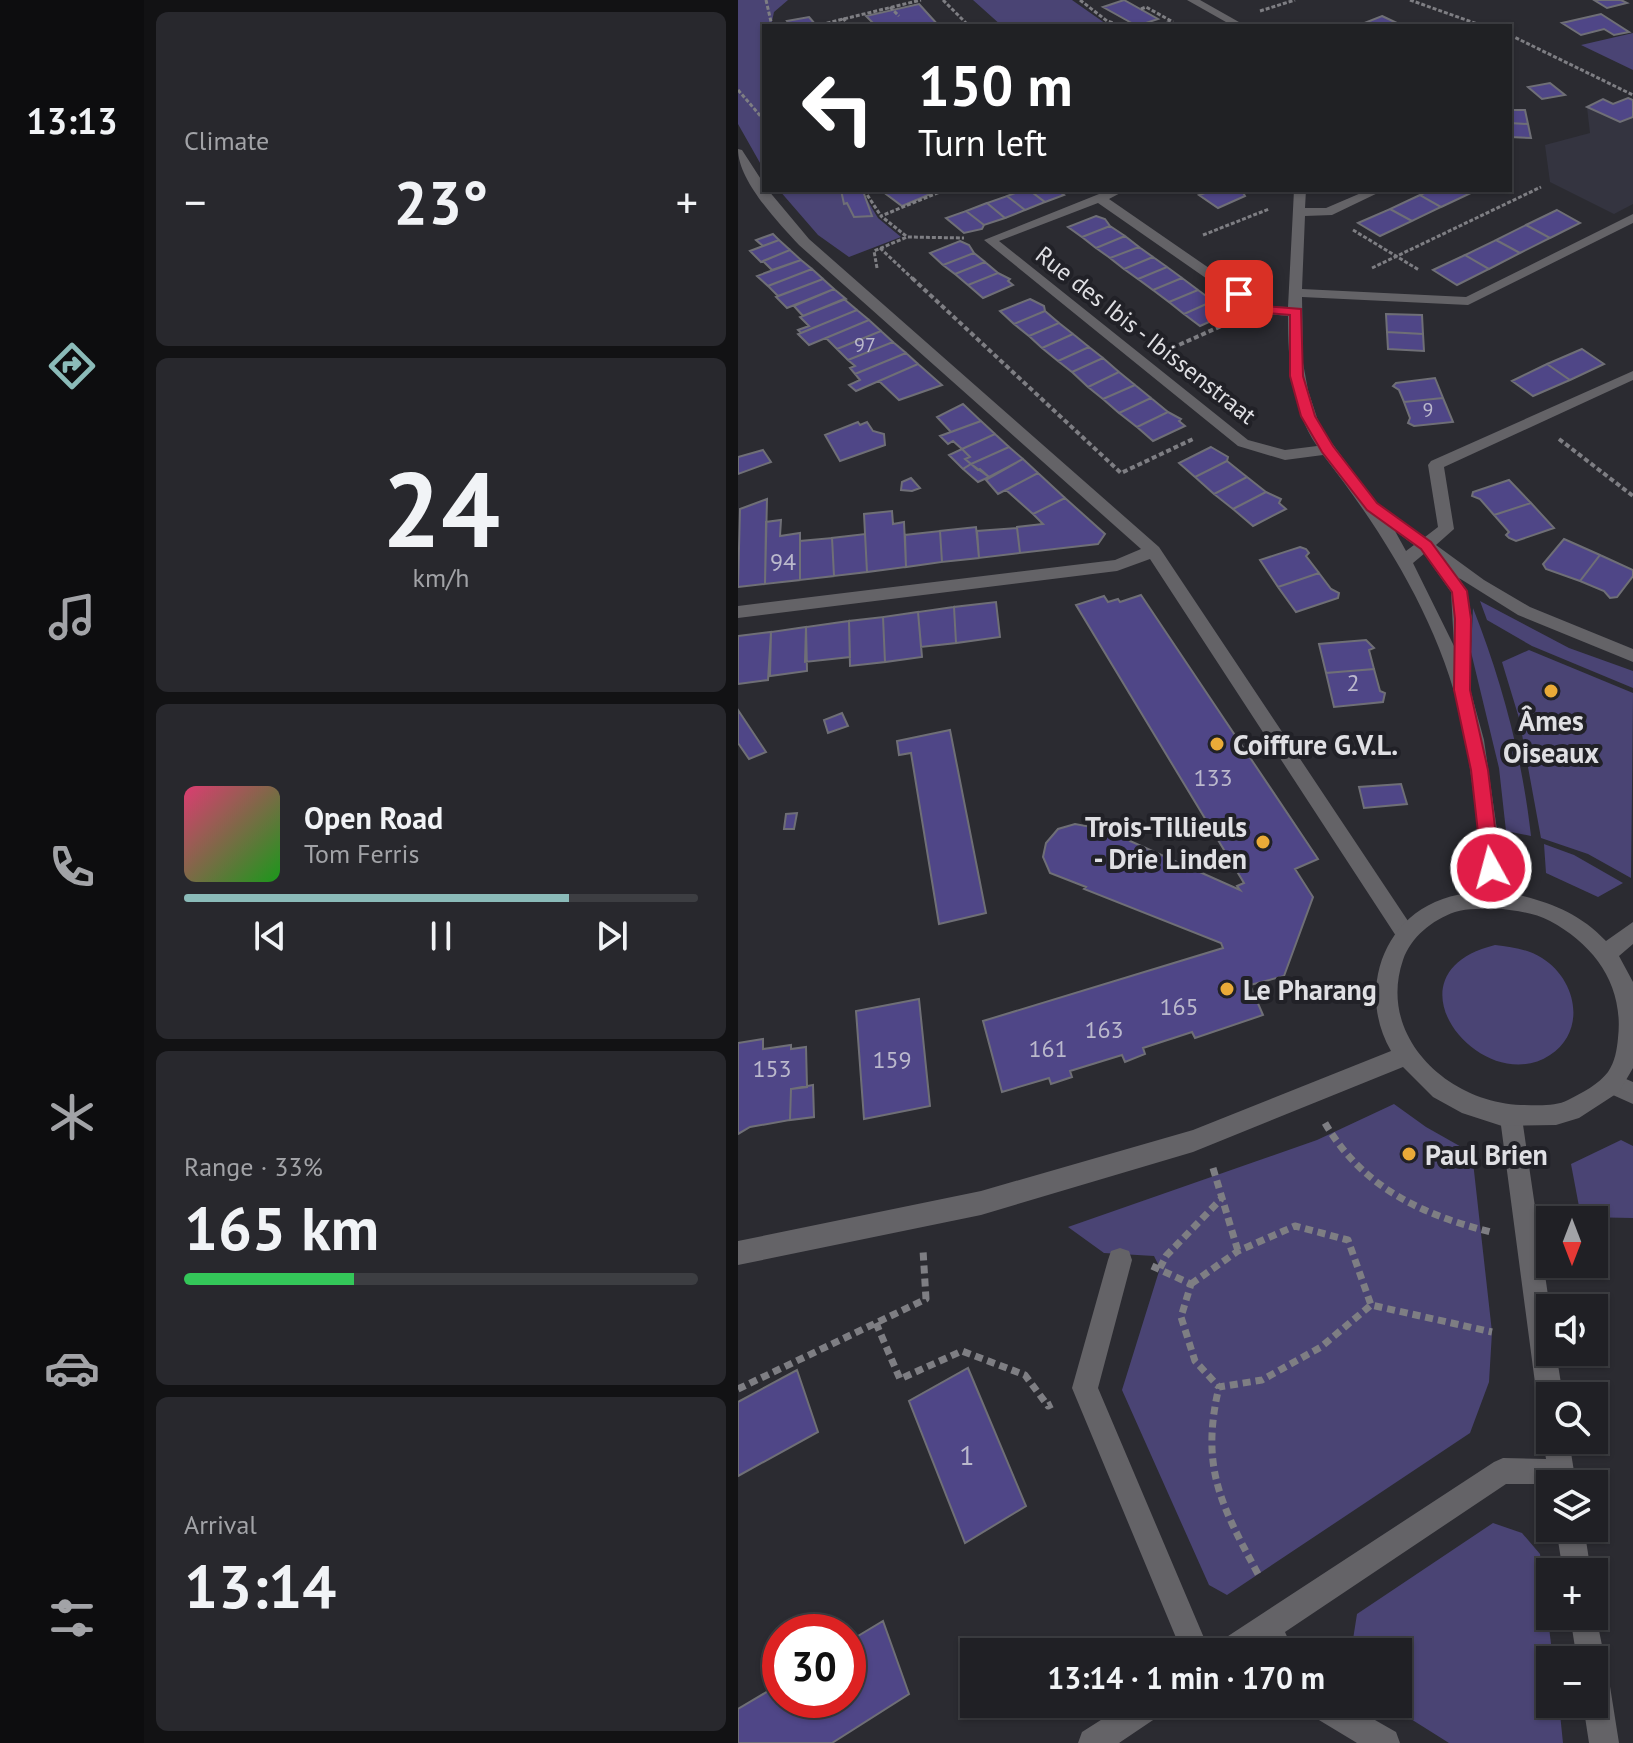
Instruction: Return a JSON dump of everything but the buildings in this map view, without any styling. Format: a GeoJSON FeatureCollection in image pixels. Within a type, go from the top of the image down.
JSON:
{"type":"FeatureCollection","features":[{"type":"Feature","properties":{"kind":"street"},"geometry":{"type":"LineString","coordinates":[[1192,0],[1237,24]]}},
{"type":"Feature","properties":{"kind":"street"},"geometry":{"type":"LineString","coordinates":[[738,153],[762,191]]}},
{"type":"Feature","properties":{"kind":"street"},"geometry":{"type":"LineString","coordinates":[[763,192],[804,242],[1153,551],[1405,933]]}},
{"type":"Feature","properties":{"kind":"street"},"geometry":{"type":"LineString","coordinates":[[1100,198],[1115,192]]}},
{"type":"Feature","properties":{"kind":"street"},"geometry":{"type":"LineString","coordinates":[[1300,192],[1296,376],[1308,416],[1327,449],[1372,507],[1404,561],[1462,690],[1480,770],[1497,899]]}},
{"type":"Feature","properties":{"kind":"street"},"geometry":{"type":"LineString","coordinates":[[1299,212],[1328,212],[1373,192]]}},
{"type":"Feature","properties":{"kind":"street"},"geometry":{"type":"LineString","coordinates":[[1100,198],[1261,310],[1296,312]]}},
{"type":"Feature","properties":{"kind":"street","name":"Rue des Ibis - Ibissenstraat"},"geometry":{"type":"LineString","coordinates":[[1100,198],[990,240],[1243,443],[1276,456],[1327,449]]}},
{"type":"Feature","properties":{"kind":"street"},"geometry":{"type":"LineString","coordinates":[[1297,293],[1468,301],[1633,218]]}},
{"type":"Feature","properties":{"kind":"street"},"geometry":{"type":"LineString","coordinates":[[1404,561],[1446,529],[1436,465],[1633,375]]}},
{"type":"Feature","properties":{"kind":"street"},"geometry":{"type":"LineString","coordinates":[[1372,507],[1478,584],[1524,611],[1633,656]]}},
{"type":"Feature","properties":{"kind":"street"},"geometry":{"type":"LineString","coordinates":[[1426,545],[1459,591],[1463,619],[1462,690]]}},
{"type":"Feature","properties":{"kind":"street"},"geometry":{"type":"LineString","coordinates":[[738,612],[1117,565],[1153,551]]}},
{"type":"Feature","properties":{"kind":"street"},"geometry":{"type":"LineString","coordinates":[[1497,899],[1540,907],[1580,929],[1607,953],[1630,1005],[1629,1050],[1623,1088],[1569,1113],[1511,1118],[1480,1112],[1442,1092],[1405,1056],[1395,1039],[1386,1012],[1385,984],[1391,960],[1405,933],[1428,915],[1460,902],[1497,899]]}},
{"type":"Feature","properties":{"kind":"street"},"geometry":{"type":"LineString","coordinates":[[1607,953],[1633,931]]}},
{"type":"Feature","properties":{"kind":"street"},"geometry":{"type":"LineString","coordinates":[[738,1253],[968,1206],[1178,1145],[1405,1056]]}},
{"type":"Feature","properties":{"kind":"street"},"geometry":{"type":"LineString","coordinates":[[1511,1118],[1548,1382]]}},
{"type":"Feature","properties":{"kind":"street"},"geometry":{"type":"LineString","coordinates":[[1120,1260],[1085,1388],[1190,1638]]}},
{"type":"Feature","properties":{"kind":"street"},"geometry":{"type":"LineString","coordinates":[[1276,1638],[1503,1471],[1536,1475]]}},
{"type":"Feature","properties":{"kind":"street"},"geometry":{"type":"LineString","coordinates":[[1093,1743],[1131,1718]]}},
{"type":"Feature","properties":{"kind":"street"},"geometry":{"type":"LineString","coordinates":[[1343,1718],[1385,1743]]}},
{"type":"Feature","properties":{"kind":"street"},"geometry":{"type":"LineString","coordinates":[[1600,1718],[1604,1743]]}},
{"type":"Feature","properties":{"kind":"path"},"geometry":{"type":"LineString","coordinates":[[766,0],[772,24]]}},
{"type":"Feature","properties":{"kind":"path"},"geometry":{"type":"LineString","coordinates":[[822,24],[921,0]]}},
{"type":"Feature","properties":{"kind":"path"},"geometry":{"type":"LineString","coordinates":[[943,0],[967,24]]}},
{"type":"Feature","properties":{"kind":"path"},"geometry":{"type":"LineString","coordinates":[[1080,0],[1107,21],[1117,24]]}},
{"type":"Feature","properties":{"kind":"path"},"geometry":{"type":"LineString","coordinates":[[1252,14],[1295,0]]}},
{"type":"Feature","properties":{"kind":"path"},"geometry":{"type":"LineString","coordinates":[[1410,0],[1477,24]]}},
{"type":"Feature","properties":{"kind":"path"},"geometry":{"type":"LineString","coordinates":[[889,7],[899,16]]}},
{"type":"Feature","properties":{"kind":"path"},"geometry":{"type":"LineString","coordinates":[[1141,9],[1146,7],[1173,22],[1164,24]]}},
{"type":"Feature","properties":{"kind":"path"},"geometry":{"type":"LineString","coordinates":[[843,18],[848,24]]}},
{"type":"Feature","properties":{"kind":"path"},"geometry":{"type":"LineString","coordinates":[[1512,36],[1633,95]]}},
{"type":"Feature","properties":{"kind":"path"},"geometry":{"type":"LineString","coordinates":[[738,90],[762,118]]}},
{"type":"Feature","properties":{"kind":"path"},"geometry":{"type":"LineString","coordinates":[[1369,270],[1541,187]]}},
{"type":"Feature","properties":{"kind":"path"},"geometry":{"type":"LineString","coordinates":[[865,192],[881,216],[907,237]]}},
{"type":"Feature","properties":{"kind":"path"},"geometry":{"type":"LineString","coordinates":[[881,216],[940,192]]}},
{"type":"Feature","properties":{"kind":"path"},"geometry":{"type":"LineString","coordinates":[[1171,247],[1269,209]]}},
{"type":"Feature","properties":{"kind":"path"},"geometry":{"type":"LineString","coordinates":[[1347,226],[1420,270]]}},
{"type":"Feature","properties":{"kind":"path"},"geometry":{"type":"LineString","coordinates":[[874,251],[907,237],[973,238]]}},
{"type":"Feature","properties":{"kind":"path"},"geometry":{"type":"LineString","coordinates":[[880,248],[1121,473],[1194,439]]}},
{"type":"Feature","properties":{"kind":"path"},"geometry":{"type":"LineString","coordinates":[[1142,361],[1234,320]]}},
{"type":"Feature","properties":{"kind":"path"},"geometry":{"type":"LineString","coordinates":[[1550,433],[1633,496]]}},
{"type":"Feature","properties":{"kind":"path"},"geometry":{"type":"LineString","coordinates":[[1325,1123],[1330,1134],[1364,1174],[1406,1204],[1452,1224],[1492,1233]]}},
{"type":"Feature","properties":{"kind":"path"},"geometry":{"type":"LineString","coordinates":[[1213,1168],[1238,1251]]}},
{"type":"Feature","properties":{"kind":"path"},"geometry":{"type":"LineString","coordinates":[[1191,1284],[1160,1268],[1166,1256],[1222,1198]]}},
{"type":"Feature","properties":{"kind":"path"},"geometry":{"type":"LineString","coordinates":[[1219,1387],[1195,1361],[1181,1317],[1191,1284],[1238,1251],[1295,1226],[1348,1240],[1371,1305]]}},
{"type":"Feature","properties":{"kind":"path"},"geometry":{"type":"LineString","coordinates":[[738,1389],[926,1299],[921,1251]]}},
{"type":"Feature","properties":{"kind":"path"},"geometry":{"type":"LineString","coordinates":[[1371,1305],[1492,1332]]}},
{"type":"Feature","properties":{"kind":"path"},"geometry":{"type":"LineString","coordinates":[[1219,1387],[1262,1380],[1321,1347],[1371,1305]]}},
{"type":"Feature","properties":{"kind":"path"},"geometry":{"type":"LineString","coordinates":[[876,1323],[900,1379],[962,1351],[1025,1375],[1048,1406],[1085,1388]]}},
{"type":"Feature","properties":{"kind":"path"},"geometry":{"type":"LineString","coordinates":[[1219,1387],[1209,1438],[1212,1472],[1226,1512],[1258,1574]]}},
{"type":"Feature","properties":{"kind":"shaded area"},"geometry":{"type":"Polygon","coordinates":[[[738,0],[788,0],[774,12],[771,24],[762,24],[762,166],[738,124],[738,0]]]}},
{"type":"Feature","properties":{"kind":"shaded area"},"geometry":{"type":"Polygon","coordinates":[[[973,0],[1072,0],[1106,24],[1000,24],[973,0]]]}},
{"type":"Feature","properties":{"kind":"shaded area"},"geometry":{"type":"Polygon","coordinates":[[[1633,33],[1633,70],[1581,45],[1633,33]]]}},
{"type":"Feature","properties":{"kind":"shaded area"},"geometry":{"type":"Polygon","coordinates":[[[1628,98],[1633,100],[1633,204],[1614,214],[1550,182],[1545,145],[1590,133],[1587,107],[1603,99],[1613,104],[1628,98]]]}},
{"type":"Feature","properties":{"kind":"shaded area"},"geometry":{"type":"Polygon","coordinates":[[[781,192],[862,192],[878,218],[901,237],[849,257],[818,235],[781,192]]]}},
{"type":"Feature","properties":{"kind":"shaded area"},"geometry":{"type":"Polygon","coordinates":[[[1480,601],[1569,648],[1633,671],[1633,688],[1532,646],[1487,620],[1480,601]]]}},
{"type":"Feature","properties":{"kind":"shaded area"},"geometry":{"type":"Polygon","coordinates":[[[1473,608],[1510,720],[1531,836],[1506,831],[1499,768],[1471,652],[1473,608]]]}},
{"type":"Feature","properties":{"kind":"shaded area"},"geometry":{"type":"Polygon","coordinates":[[[1529,650],[1633,693],[1631,878],[1588,854],[1541,838],[1519,718],[1502,662],[1529,650]]]}},
{"type":"Feature","properties":{"kind":"shaded area"},"geometry":{"type":"Polygon","coordinates":[[[1544,844],[1574,855],[1623,883],[1598,897],[1546,873],[1544,844]]]}},
{"type":"Feature","properties":{"kind":"shaded area"},"geometry":{"type":"Polygon","coordinates":[[[1495,945],[1520,949],[1542,958],[1554,968],[1570,992],[1573,1020],[1569,1033],[1562,1045],[1550,1055],[1524,1064],[1497,1061],[1472,1048],[1454,1028],[1443,1004],[1445,981],[1461,960],[1495,945]]]}},
{"type":"Feature","properties":{"kind":"shaded area"},"geometry":{"type":"Polygon","coordinates":[[[1394,1104],[1426,1127],[1472,1153],[1492,1332],[1489,1382],[1470,1433],[1227,1595],[1209,1585],[1122,1390],[1160,1268],[1154,1256],[1104,1253],[1068,1227],[1317,1140],[1394,1104]]]}},
{"type":"Feature","properties":{"kind":"shaded area"},"geometry":{"type":"Polygon","coordinates":[[[1621,1140],[1633,1146],[1633,1218],[1608,1218],[1608,1206],[1579,1206],[1571,1164],[1621,1140]]]}},
{"type":"Feature","properties":{"kind":"shaded area"},"geometry":{"type":"Polygon","coordinates":[[[1493,1523],[1522,1533],[1540,1554],[1540,1558],[1536,1558],[1536,1630],[1549,1630],[1551,1646],[1536,1646],[1536,1718],[1560,1718],[1563,1743],[1449,1743],[1409,1718],[1412,1718],[1412,1638],[1353,1638],[1357,1614],[1493,1523]]]}},
{"type":"Feature","properties":{"kind":"place","name":"Âmes Oiseaux"},"geometry":{"type":"Point","coordinates":[1551,691]}},
{"type":"Feature","properties":{"kind":"place","name":"Coiffure G.V.L."},"geometry":{"type":"Point","coordinates":[1217,744]}},
{"type":"Feature","properties":{"kind":"place","name":"Trois-Tillieuls - Drie Linden"},"geometry":{"type":"Point","coordinates":[1263,842]}},
{"type":"Feature","properties":{"kind":"place","name":"Le Pharang"},"geometry":{"type":"Point","coordinates":[1227,989]}},
{"type":"Feature","properties":{"kind":"place","name":"Paul Brien"},"geometry":{"type":"Point","coordinates":[1409,1154]}},
{"type":"Feature","properties":{"kind":"route"},"geometry":{"type":"LineString","coordinates":[[1239,294],[1261,310],[1296,312],[1296,376],[1308,416],[1327,449],[1372,507],[1426,545],[1459,591],[1463,619],[1462,690],[1480,770],[1491,868]]}}]}
